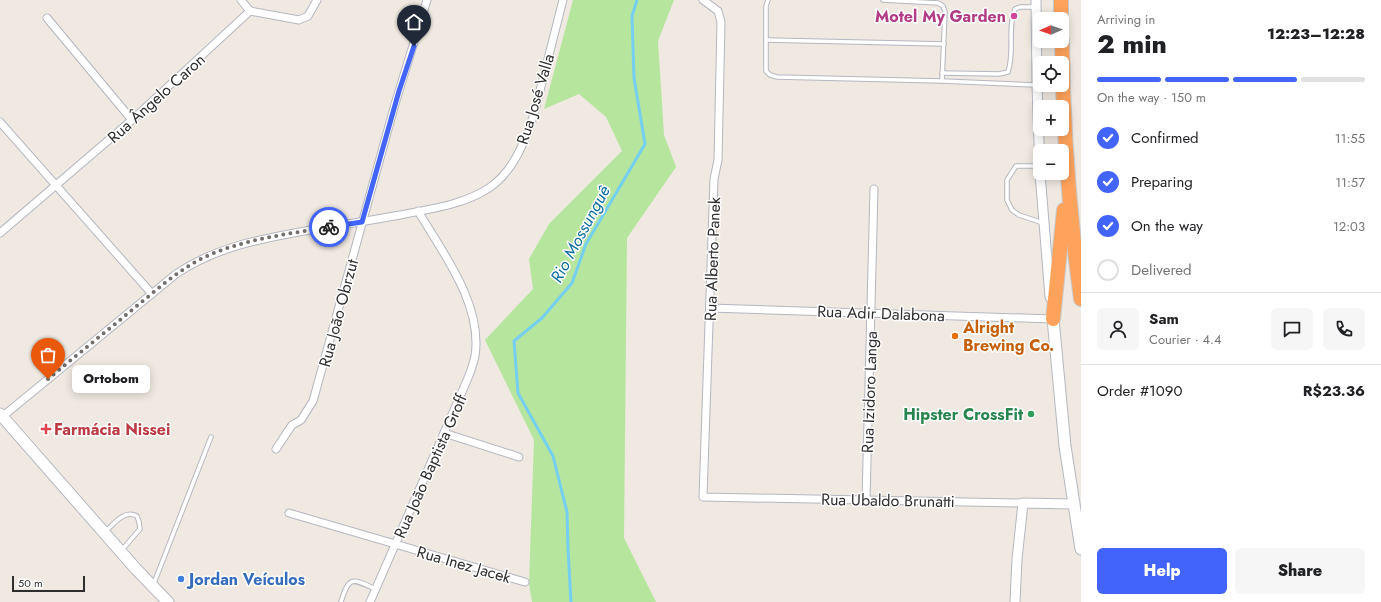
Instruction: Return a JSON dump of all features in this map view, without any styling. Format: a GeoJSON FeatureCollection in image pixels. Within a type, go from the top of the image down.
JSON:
{"type":"FeatureCollection","features":[{"type":"Feature","properties":{"kind":"highway"},"geometry":{"type":"LineString","coordinates":[[1061,0],[1061,12]]}},
{"type":"Feature","properties":{"kind":"highway"},"geometry":{"type":"LineString","coordinates":[[1062,48],[1064,129],[1068,182],[1081,299]]}},
{"type":"Feature","properties":{"kind":"highway"},"geometry":{"type":"LineString","coordinates":[[1053,319],[1068,182]]}},
{"type":"Feature","properties":{"kind":"main road"},"geometry":{"type":"LineString","coordinates":[[1053,319],[1062,416],[1081,549]]}},
{"type":"Feature","properties":{"kind":"main road"},"geometry":{"type":"LineString","coordinates":[[1,415],[120,552],[168,602]]}},
{"type":"Feature","properties":{"kind":"street"},"geometry":{"type":"LineString","coordinates":[[241,0],[250,11],[299,20],[308,16],[317,0]]}},
{"type":"Feature","properties":{"kind":"street","name":"Rua João Obrzut"},"geometry":{"type":"LineString","coordinates":[[276,450],[292,425],[301,420],[312,405],[399,91],[427,0]]}},
{"type":"Feature","properties":{"kind":"street","name":"Rua José Valla"},"geometry":{"type":"LineString","coordinates":[[1,415],[152,294],[191,265],[208,256],[272,237],[418,212],[452,204],[474,196],[489,187],[511,166],[520,151],[534,114],[563,0]]}},
{"type":"Feature","properties":{"kind":"street","name":"Rua Alberto Panek"},"geometry":{"type":"LineString","coordinates":[[703,0],[718,11],[721,22],[718,160],[714,179],[703,497]]}},
{"type":"Feature","properties":{"kind":"street"},"geometry":{"type":"LineString","coordinates":[[1036,3],[1037,56]]}},
{"type":"Feature","properties":{"kind":"street","name":"Rua Ângelo Caron"},"geometry":{"type":"LineString","coordinates":[[0,233],[132,120],[250,11]]}},
{"type":"Feature","properties":{"kind":"street"},"geometry":{"type":"LineString","coordinates":[[47,18],[132,120]]}},
{"type":"Feature","properties":{"kind":"street"},"geometry":{"type":"LineString","coordinates":[[1037,92],[1039,144]]}},
{"type":"Feature","properties":{"kind":"street"},"geometry":{"type":"LineString","coordinates":[[0,122],[152,294]]}},
{"type":"Feature","properties":{"kind":"street"},"geometry":{"type":"LineString","coordinates":[[1040,180],[1043,223],[1053,319]]}},
{"type":"Feature","properties":{"kind":"street","name":"Rua Izidoro Langa"},"geometry":{"type":"LineString","coordinates":[[866,500],[874,189]]}},
{"type":"Feature","properties":{"kind":"street","name":"Rua João Baptista Groff"},"geometry":{"type":"LineString","coordinates":[[370,602],[471,371],[475,356],[474,326],[470,309],[457,277],[418,212]]}},
{"type":"Feature","properties":{"kind":"street","name":"Rua Adir Dalabona"},"geometry":{"type":"LineString","coordinates":[[710,308],[1053,319]]}},
{"type":"Feature","properties":{"kind":"street"},"geometry":{"type":"LineString","coordinates":[[444,434],[519,458]]}},
{"type":"Feature","properties":{"kind":"street","name":"Rua Ubaldo Brunatti"},"geometry":{"type":"LineString","coordinates":[[703,497],[1074,504]]}},
{"type":"Feature","properties":{"kind":"street"},"geometry":{"type":"LineString","coordinates":[[1015,602],[1017,559],[1023,503]]}},
{"type":"Feature","properties":{"kind":"street","name":"Rua Inez Jacek"},"geometry":{"type":"LineString","coordinates":[[289,513],[525,582]]}},
{"type":"Feature","properties":{"kind":"lane"},"geometry":{"type":"LineString","coordinates":[[768,0],[766,6],[766,70],[770,75],[777,77],[1033,85]]}},
{"type":"Feature","properties":{"kind":"lane"},"geometry":{"type":"LineString","coordinates":[[883,0],[938,3],[943,6],[945,12],[942,81]]}},
{"type":"Feature","properties":{"kind":"lane"},"geometry":{"type":"LineString","coordinates":[[942,73],[999,74],[1008,72],[1011,62],[1012,20],[1015,9],[1036,3]]}},
{"type":"Feature","properties":{"kind":"lane"},"geometry":{"type":"LineString","coordinates":[[766,40],[944,44]]}},
{"type":"Feature","properties":{"kind":"lane"},"geometry":{"type":"LineString","coordinates":[[1033,166],[1016,166],[1011,171],[1007,180],[1007,200],[1012,210],[1019,215],[1043,223]]}},
{"type":"Feature","properties":{"kind":"lane"},"geometry":{"type":"LineString","coordinates":[[152,587],[211,437]]}},
{"type":"Feature","properties":{"kind":"lane"},"geometry":{"type":"LineString","coordinates":[[104,533],[125,514],[132,513],[137,516],[140,529],[120,552]]}},
{"type":"Feature","properties":{"kind":"lane"},"geometry":{"type":"LineString","coordinates":[[340,602],[346,587],[351,582],[358,581],[375,589]]}},
{"type":"Feature","properties":{"kind":"green space"},"geometry":{"type":"Polygon","coordinates":[[[573,0],[674,0],[658,41],[664,135],[676,167],[627,238],[624,538],[656,602],[532,602],[529,584],[534,440],[485,340],[533,289],[529,259],[549,224],[622,151],[606,117],[579,94],[544,109],[573,0]]]}},
{"type":"Feature","properties":{"kind":"waterway","name":"Rio Mossunguê"},"geometry":{"type":"LineString","coordinates":[[571,602],[567,512],[553,456],[518,393],[514,341],[542,318],[572,283],[586,244],[645,144],[634,78],[632,16],[637,0]]}},
{"type":"Feature","properties":{"kind":"way so far"},"geometry":{"type":"LineString","coordinates":[[48,379],[176,274],[191,265],[208,256],[246,243],[285,234],[329,227]]}},
{"type":"Feature","properties":{"kind":"place","name":"Motel My Garden"},"geometry":{"type":"Point","coordinates":[1014,16]}},
{"type":"Feature","properties":{"kind":"place","name":"Alright Brewing Co."},"geometry":{"type":"Point","coordinates":[955,336]}},
{"type":"Feature","properties":{"kind":"place","name":"Ortobom"},"geometry":{"type":"Point","coordinates":[48,379]}},
{"type":"Feature","properties":{"kind":"place","name":"Hipster CrossFit"},"geometry":{"type":"Point","coordinates":[1031,414]}},
{"type":"Feature","properties":{"kind":"place","name":"Farmácia Nissei"},"geometry":{"type":"Point","coordinates":[46,429]}},
{"type":"Feature","properties":{"kind":"place","name":"Jordan Veículos"},"geometry":{"type":"Point","coordinates":[181,579]}},
{"type":"Feature","properties":{"kind":"route"},"geometry":{"type":"LineString","coordinates":[[329,227],[362,222],[399,91],[414,46]]}}]}
